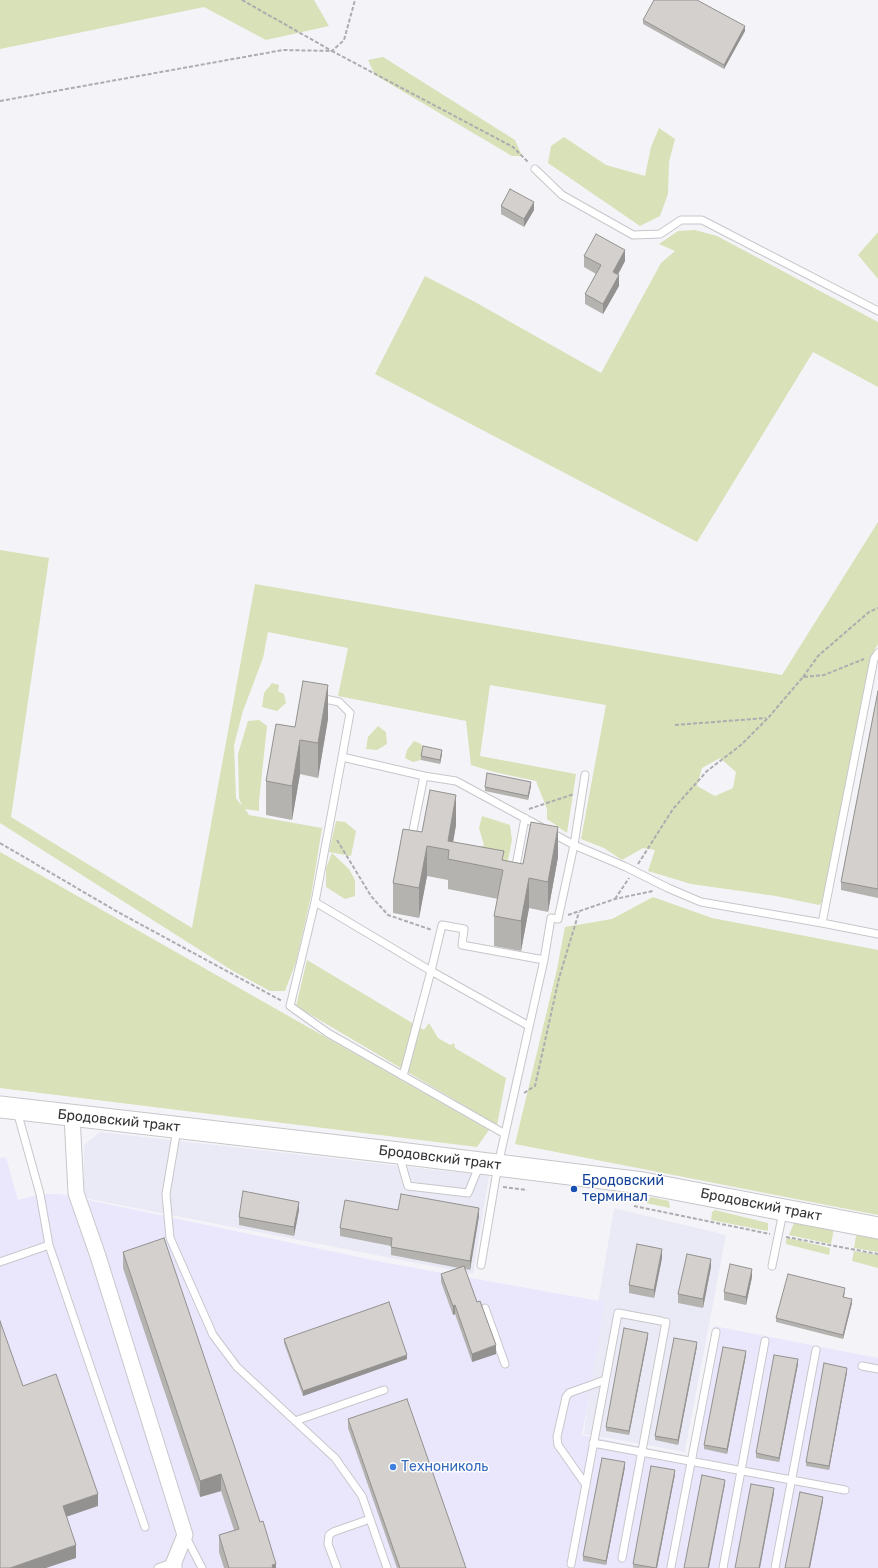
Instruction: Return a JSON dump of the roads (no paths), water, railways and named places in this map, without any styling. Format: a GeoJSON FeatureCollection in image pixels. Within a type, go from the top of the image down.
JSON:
{"type":"FeatureCollection","features":[{"type":"Feature","properties":{"kind":"street","name":"Бродовский тракт"},"geometry":{"type":"LineString","coordinates":[[8,1108],[643,1183],[878,1228]]}},
{"type":"Feature","properties":{"kind":"street"},"geometry":{"type":"LineString","coordinates":[[72,1116],[76,1193],[98,1256],[185,1535],[174,1565]]}},
{"type":"Feature","properties":{"kind":"lane"},"geometry":{"type":"LineString","coordinates":[[535,169],[562,195],[633,235],[660,234],[681,220],[702,220],[878,311]]}},
{"type":"Feature","properties":{"kind":"lane"},"geometry":{"type":"LineString","coordinates":[[822,923],[874,659],[878,653]]}},
{"type":"Feature","properties":{"kind":"lane"},"geometry":{"type":"LineString","coordinates":[[312,696],[340,702],[350,713],[315,902],[290,1006],[328,1033],[505,1134]]}},
{"type":"Feature","properties":{"kind":"lane"},"geometry":{"type":"LineString","coordinates":[[342,757],[424,776],[456,781],[574,845],[700,902],[878,934]]}},
{"type":"Feature","properties":{"kind":"lane"},"geometry":{"type":"LineString","coordinates":[[399,1153],[408,1186],[468,1193],[489,1164],[505,1134],[544,960],[551,918],[558,919],[574,845],[585,775]]}},
{"type":"Feature","properties":{"kind":"lane"},"geometry":{"type":"LineString","coordinates":[[410,845],[424,776]]}},
{"type":"Feature","properties":{"kind":"lane"},"geometry":{"type":"LineString","coordinates":[[514,875],[525,818]]}},
{"type":"Feature","properties":{"kind":"lane"},"geometry":{"type":"LineString","coordinates":[[315,902],[431,971],[529,1026]]}},
{"type":"Feature","properties":{"kind":"lane"},"geometry":{"type":"LineString","coordinates":[[403,1076],[442,925],[464,929],[462,945],[544,960]]}},
{"type":"Feature","properties":{"kind":"lane"},"geometry":{"type":"LineString","coordinates":[[8,1108],[40,1194],[49,1244],[145,1527]]}},
{"type":"Feature","properties":{"kind":"lane"},"geometry":{"type":"LineString","coordinates":[[177,1127],[166,1194],[170,1238],[213,1335],[237,1368],[335,1458],[362,1496],[387,1568]]}},
{"type":"Feature","properties":{"kind":"lane"},"geometry":{"type":"LineString","coordinates":[[481,1265],[489,1164]]}},
{"type":"Feature","properties":{"kind":"lane"},"geometry":{"type":"LineString","coordinates":[[772,1266],[784,1210]]}},
{"type":"Feature","properties":{"kind":"lane"},"geometry":{"type":"LineString","coordinates":[[0,1262],[49,1244]]}},
{"type":"Feature","properties":{"kind":"lane"},"geometry":{"type":"LineString","coordinates":[[485,1308],[506,1364]]}},
{"type":"Feature","properties":{"kind":"lane"},"geometry":{"type":"LineString","coordinates":[[571,1564],[618,1313],[663,1322],[642,1452],[622,1558]]}},
{"type":"Feature","properties":{"kind":"lane"},"geometry":{"type":"LineString","coordinates":[[671,1568],[716,1332]]}},
{"type":"Feature","properties":{"kind":"lane"},"geometry":{"type":"LineString","coordinates":[[723,1568],[765,1341]]}},
{"type":"Feature","properties":{"kind":"lane"},"geometry":{"type":"LineString","coordinates":[[775,1568],[816,1350]]}},
{"type":"Feature","properties":{"kind":"lane"},"geometry":{"type":"LineString","coordinates":[[862,1366],[878,1369]]}},
{"type":"Feature","properties":{"kind":"lane"},"geometry":{"type":"LineString","coordinates":[[586,1485],[558,1445],[564,1402],[569,1393],[605,1380]]}},
{"type":"Feature","properties":{"kind":"lane"},"geometry":{"type":"LineString","coordinates":[[295,1421],[384,1390]]}},
{"type":"Feature","properties":{"kind":"lane"},"geometry":{"type":"LineString","coordinates":[[593,1443],[845,1490]]}},
{"type":"Feature","properties":{"kind":"lane"},"geometry":{"type":"LineString","coordinates":[[337,1568],[328,1544],[329,1535],[370,1519]]}},
{"type":"Feature","properties":{"kind":"lane"},"geometry":{"type":"LineString","coordinates":[[185,1535],[202,1568]]}},
{"type":"Feature","properties":{"kind":"lane"},"geometry":{"type":"LineString","coordinates":[[158,1568],[174,1565]]}},
{"type":"Feature","properties":{"kind":"place","name":"Бродовский терминал"},"geometry":{"type":"Point","coordinates":[574,1189]}},
{"type":"Feature","properties":{"kind":"place","name":"Технониколь"},"geometry":{"type":"Point","coordinates":[393,1467]}}]}
